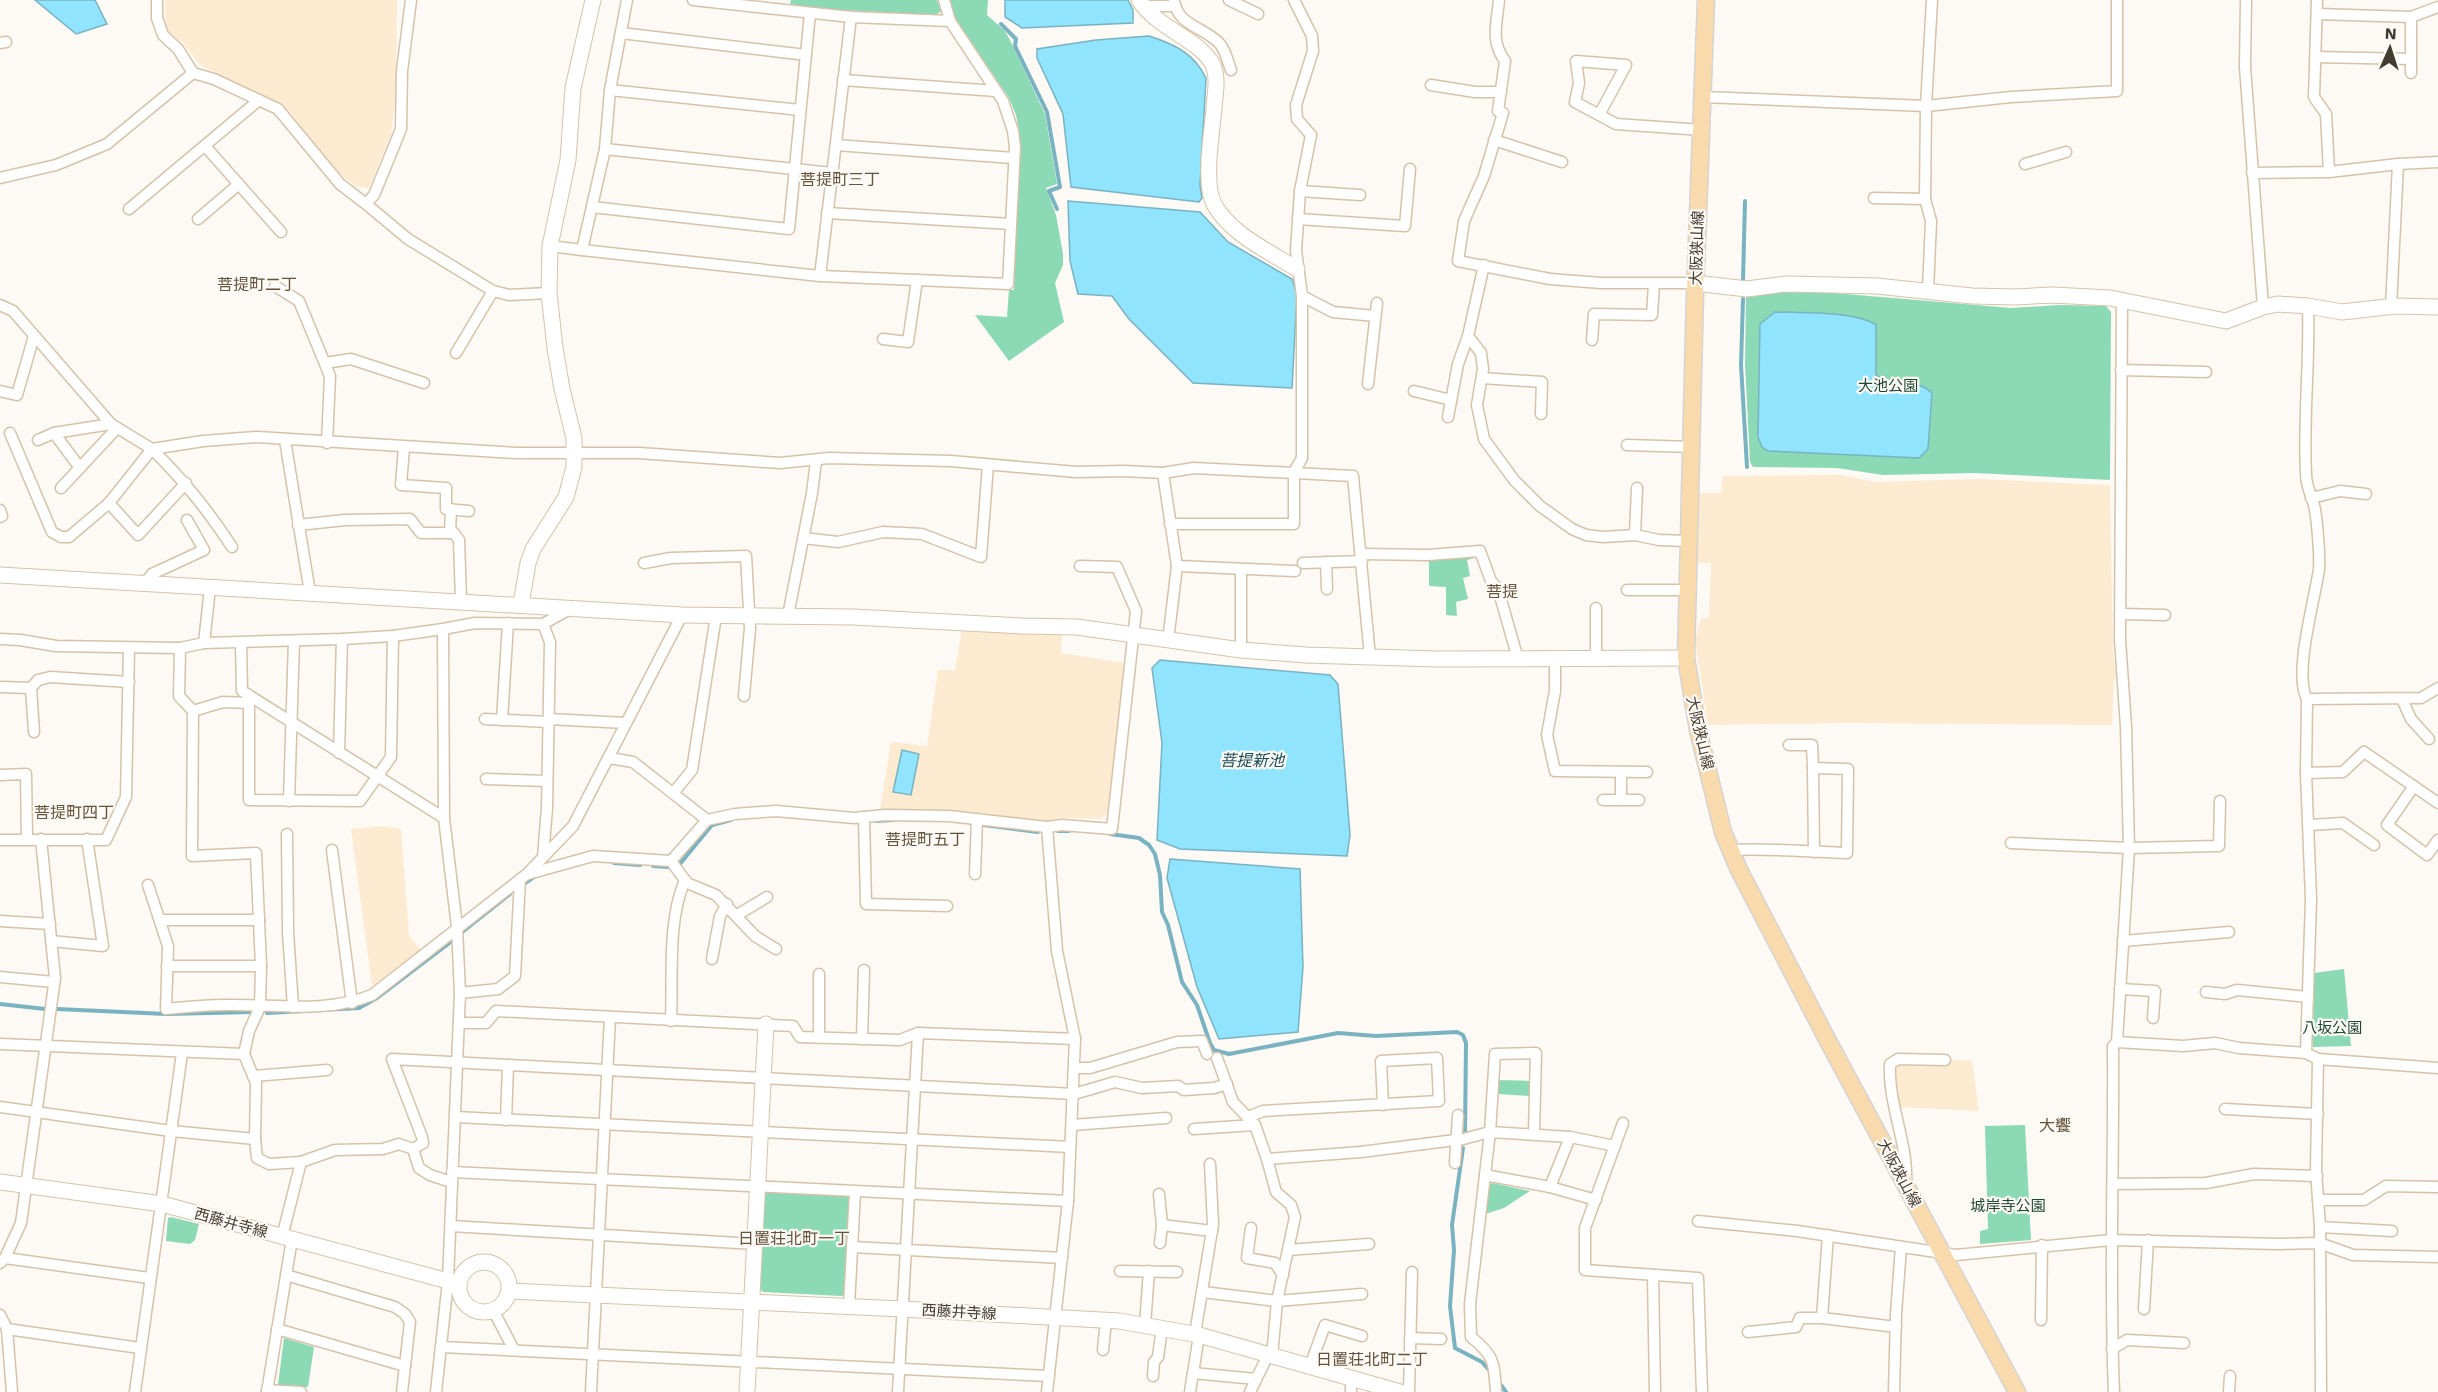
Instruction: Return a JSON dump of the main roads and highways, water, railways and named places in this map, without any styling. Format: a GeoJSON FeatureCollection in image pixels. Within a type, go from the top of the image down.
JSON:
{"type":"FeatureCollection","features":[{"type":"Feature","properties":{"kind":"main road","name":"大阪狭山線"},"geometry":{"type":"LineString","coordinates":[[1707,0],[1695,283],[1686,658],[1698,730],[1723,832],[1759,910],[2017,1392]]}},
{"type":"Feature","properties":{"kind":"water"},"geometry":{"type":"Polygon","coordinates":[[[35,0],[95,0],[107,24],[76,34],[35,0]]]}},
{"type":"Feature","properties":{"kind":"water"},"geometry":{"type":"Polygon","coordinates":[[[1005,0],[1128,0],[1133,10],[1133,23],[1022,28],[1005,17],[1005,0]]]}},
{"type":"Feature","properties":{"kind":"water"},"geometry":{"type":"Polygon","coordinates":[[[1149,36],[1167,42],[1189,56],[1196,62],[1206,78],[1200,186],[1202,198],[1199,202],[1071,187],[1063,114],[1037,58],[1037,49],[1096,40],[1149,36]]]}},
{"type":"Feature","properties":{"kind":"water"},"geometry":{"type":"Polygon","coordinates":[[[1068,201],[1200,212],[1228,242],[1292,279],[1297,294],[1292,388],[1193,383],[1129,319],[1112,296],[1078,294],[1070,261],[1068,201]]]}},
{"type":"Feature","properties":{"kind":"water"},"geometry":{"type":"Polygon","coordinates":[[[1775,312],[1842,315],[1867,320],[1876,325],[1876,375],[1891,381],[1919,385],[1932,393],[1928,449],[1919,458],[1768,451],[1762,447],[1758,437],[1760,324],[1775,312]]]}},
{"type":"Feature","properties":{"kind":"water","name":"菩提新池"},"geometry":{"type":"Polygon","coordinates":[[[1160,660],[1330,675],[1338,684],[1350,835],[1347,856],[1180,849],[1157,840],[1162,743],[1152,668],[1160,660]]]}},
{"type":"Feature","properties":{"kind":"water"},"geometry":{"type":"Polygon","coordinates":[[[902,750],[919,754],[911,795],[893,792],[902,750]]]}},
{"type":"Feature","properties":{"kind":"water"},"geometry":{"type":"Polygon","coordinates":[[[1170,859],[1300,869],[1303,967],[1298,1032],[1219,1039],[1197,987],[1167,878],[1170,859]]]}},
{"type":"Feature","properties":{"kind":"waterway"},"geometry":{"type":"LineString","coordinates":[[1001,24],[1016,39],[1015,46],[1047,112],[1060,187],[1049,191],[1057,209]]}},
{"type":"Feature","properties":{"kind":"waterway"},"geometry":{"type":"LineString","coordinates":[[1743,281],[1745,201]]}},
{"type":"Feature","properties":{"kind":"waterway"},"geometry":{"type":"LineString","coordinates":[[1743,299],[1741,365],[1747,467]]}},
{"type":"Feature","properties":{"kind":"waterway"},"geometry":{"type":"LineString","coordinates":[[679,865],[712,825],[731,820]]}},
{"type":"Feature","properties":{"kind":"waterway"},"geometry":{"type":"LineString","coordinates":[[876,821],[893,820]]}},
{"type":"Feature","properties":{"kind":"waterway"},"geometry":{"type":"LineString","coordinates":[[984,825],[1038,832]]}},
{"type":"Feature","properties":{"kind":"waterway"},"geometry":{"type":"LineString","coordinates":[[1058,831],[1069,831]]}},
{"type":"Feature","properties":{"kind":"waterway"},"geometry":{"type":"LineString","coordinates":[[1110,834],[1139,838],[1149,845],[1155,854],[1160,875],[1162,912],[1168,925],[1182,982],[1197,1005],[1214,1050],[1229,1054],[1338,1033],[1376,1036],[1457,1032],[1463,1035],[1466,1043],[1465,1133]]}},
{"type":"Feature","properties":{"kind":"waterway"},"geometry":{"type":"LineString","coordinates":[[614,863],[640,865]]}},
{"type":"Feature","properties":{"kind":"waterway"},"geometry":{"type":"LineString","coordinates":[[653,866],[668,867]]}},
{"type":"Feature","properties":{"kind":"waterway"},"geometry":{"type":"LineString","coordinates":[[525,883],[534,877]]}},
{"type":"Feature","properties":{"kind":"waterway"},"geometry":{"type":"LineString","coordinates":[[461,933],[510,894]]}},
{"type":"Feature","properties":{"kind":"waterway"},"geometry":{"type":"LineString","coordinates":[[267,1013],[359,1008],[377,998],[452,941]]}},
{"type":"Feature","properties":{"kind":"waterway"},"geometry":{"type":"LineString","coordinates":[[0,1004],[45,1009]]}},
{"type":"Feature","properties":{"kind":"waterway"},"geometry":{"type":"LineString","coordinates":[[57,1009],[166,1014],[252,1012]]}},
{"type":"Feature","properties":{"kind":"waterway"},"geometry":{"type":"LineString","coordinates":[[1463,1148],[1452,1225],[1454,1250],[1450,1306],[1455,1348],[1482,1362],[1489,1370]]}},
{"type":"Feature","properties":{"kind":"waterway"},"geometry":{"type":"LineString","coordinates":[[1501,1385],[1506,1392]]}},
{"type":"Feature","properties":{"kind":"district","name":"菩提町三丁"},"geometry":{"type":"Point","coordinates":[840,179]}},
{"type":"Feature","properties":{"kind":"district","name":"菩提町二丁"},"geometry":{"type":"Point","coordinates":[257,284]}},
{"type":"Feature","properties":{"kind":"district","name":"菩提"},"geometry":{"type":"Point","coordinates":[1502,591]}},
{"type":"Feature","properties":{"kind":"district","name":"菩提町四丁"},"geometry":{"type":"Point","coordinates":[74,812]}},
{"type":"Feature","properties":{"kind":"district","name":"菩提町五丁"},"geometry":{"type":"Point","coordinates":[925,839]}},
{"type":"Feature","properties":{"kind":"district","name":"大饗"},"geometry":{"type":"Point","coordinates":[2055,1125]}},
{"type":"Feature","properties":{"kind":"district","name":"日置荘北町一丁"},"geometry":{"type":"Point","coordinates":[794,1238]}},
{"type":"Feature","properties":{"kind":"district","name":"日置荘北町二丁"},"geometry":{"type":"Point","coordinates":[1372,1359]}},
{"type":"Feature","properties":{"kind":"park label","name":"大池公園"},"geometry":{"type":"Point","coordinates":[1888,386]}},
{"type":"Feature","properties":{"kind":"park label","name":"八坂公園"},"geometry":{"type":"Point","coordinates":[2332,1028]}},
{"type":"Feature","properties":{"kind":"park label","name":"城岸寺公園"},"geometry":{"type":"Point","coordinates":[2008,1206]}}]}
